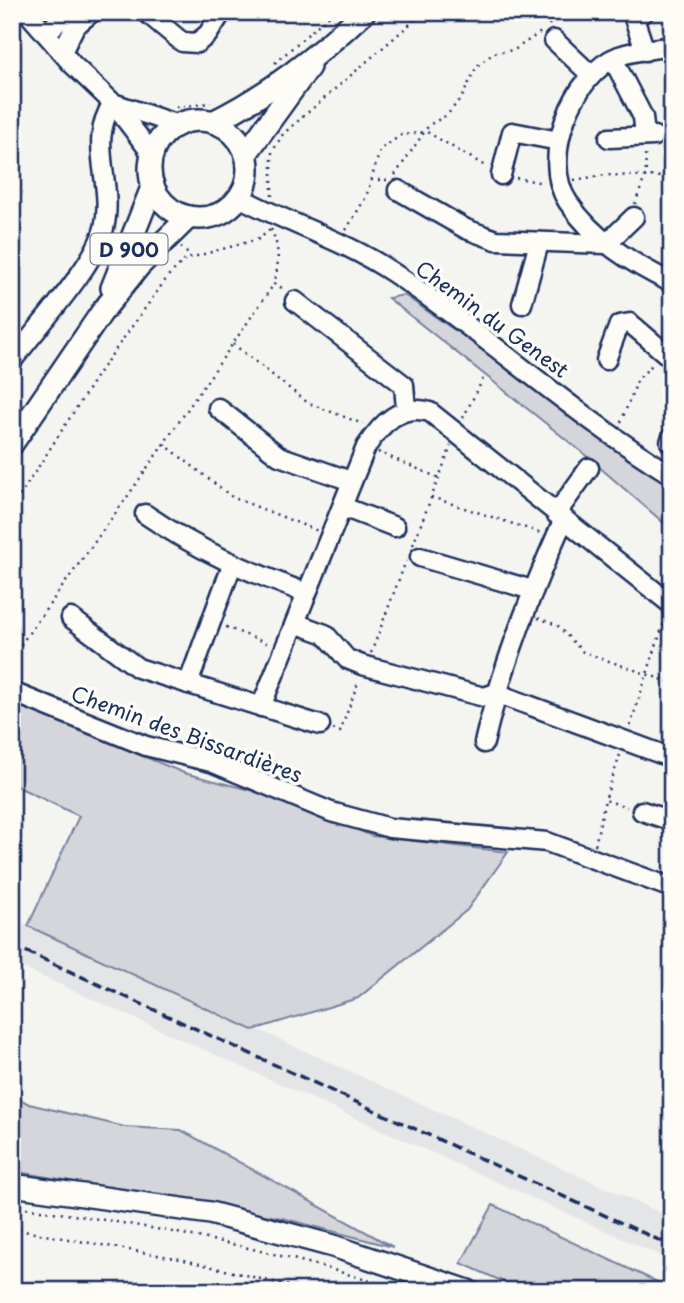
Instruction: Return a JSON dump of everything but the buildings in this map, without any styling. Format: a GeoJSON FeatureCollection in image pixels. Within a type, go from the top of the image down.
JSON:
{"type":"FeatureCollection","features":[{"type":"Feature","properties":{"kind":"main road"},"geometry":{"type":"LineString","coordinates":[[213,122],[252,101],[318,54],[364,12]]}},
{"type":"Feature","properties":{"kind":"main road"},"geometry":{"type":"LineString","coordinates":[[246,154],[318,54]]}},
{"type":"Feature","properties":{"kind":"main road"},"geometry":{"type":"LineString","coordinates":[[173,117],[213,122],[227,129],[239,140],[246,154],[247,176],[239,197],[217,215],[189,217],[167,205],[153,185],[150,169],[152,154],[167,132],[173,117]]}},
{"type":"Feature","properties":{"kind":"main road","name":"D 900"},"geometry":{"type":"LineString","coordinates":[[102,312],[153,185]]}},
{"type":"Feature","properties":{"kind":"main road","name":"D 900"},"geometry":{"type":"LineString","coordinates":[[12,444],[102,312],[139,267],[189,217]]}},
{"type":"Feature","properties":{"kind":"main road"},"geometry":{"type":"LineString","coordinates":[[12,1185],[210,1213],[333,1245],[468,1291]]}},
{"type":"Feature","properties":{"kind":"street"},"geometry":{"type":"LineString","coordinates":[[27,12],[113,103],[152,154]]}},
{"type":"Feature","properties":{"kind":"street"},"geometry":{"type":"LineString","coordinates":[[46,34],[67,12]]}},
{"type":"Feature","properties":{"kind":"street"},"geometry":{"type":"LineString","coordinates":[[62,52],[75,26],[92,12]]}},
{"type":"Feature","properties":{"kind":"street"},"geometry":{"type":"LineString","coordinates":[[146,12],[182,42],[197,43],[208,34],[222,12]]}},
{"type":"Feature","properties":{"kind":"street"},"geometry":{"type":"LineString","coordinates":[[644,12],[634,18],[645,51]]}},
{"type":"Feature","properties":{"kind":"street"},"geometry":{"type":"LineString","coordinates":[[554,40],[591,75]]}},
{"type":"Feature","properties":{"kind":"street"},"geometry":{"type":"LineString","coordinates":[[672,46],[613,60],[591,75],[576,97],[559,141],[560,177],[567,200],[606,244],[625,260],[672,283]]}},
{"type":"Feature","properties":{"kind":"street"},"geometry":{"type":"LineString","coordinates":[[609,138],[650,136],[613,60]]}},
{"type":"Feature","properties":{"kind":"street"},"geometry":{"type":"LineString","coordinates":[[113,103],[173,117]]}},
{"type":"Feature","properties":{"kind":"street"},"geometry":{"type":"LineString","coordinates":[[12,361],[92,255],[104,229],[105,172],[100,130],[113,103]]}},
{"type":"Feature","properties":{"kind":"street"},"geometry":{"type":"LineString","coordinates":[[501,176],[512,132],[559,141]]}},
{"type":"Feature","properties":{"kind":"street"},"geometry":{"type":"LineString","coordinates":[[394,185],[466,229],[496,240],[606,244],[634,217]]}},
{"type":"Feature","properties":{"kind":"street","name":"Chemin du Genest"},"geometry":{"type":"LineString","coordinates":[[239,197],[273,223],[339,242],[390,270],[486,338],[615,438],[672,475]]}},
{"type":"Feature","properties":{"kind":"street"},"geometry":{"type":"LineString","coordinates":[[522,304],[540,243]]}},
{"type":"Feature","properties":{"kind":"street"},"geometry":{"type":"LineString","coordinates":[[295,301],[404,385],[406,410]]}},
{"type":"Feature","properties":{"kind":"street"},"geometry":{"type":"LineString","coordinates":[[606,360],[618,326],[629,323],[668,355]]}},
{"type":"Feature","properties":{"kind":"street"},"geometry":{"type":"LineString","coordinates":[[218,408],[279,456],[351,481]]}},
{"type":"Feature","properties":{"kind":"street"},"geometry":{"type":"LineString","coordinates":[[261,707],[366,447],[377,430],[406,410],[430,412],[671,604]]}},
{"type":"Feature","properties":{"kind":"street"},"geometry":{"type":"LineString","coordinates":[[484,743],[496,693],[504,679],[559,517],[589,468]]}},
{"type":"Feature","properties":{"kind":"street"},"geometry":{"type":"LineString","coordinates":[[343,507],[395,527]]}},
{"type":"Feature","properties":{"kind":"street"},"geometry":{"type":"LineString","coordinates":[[145,514],[190,544],[232,565],[306,593]]}},
{"type":"Feature","properties":{"kind":"street"},"geometry":{"type":"LineString","coordinates":[[420,557],[532,590]]}},
{"type":"Feature","properties":{"kind":"street"},"geometry":{"type":"LineString","coordinates":[[188,684],[232,565]]}},
{"type":"Feature","properties":{"kind":"street"},"geometry":{"type":"LineString","coordinates":[[71,618],[138,668],[320,725]]}},
{"type":"Feature","properties":{"kind":"street"},"geometry":{"type":"LineString","coordinates":[[295,623],[325,634],[347,659],[380,672],[484,697],[496,693],[581,722],[624,743],[672,758]]}},
{"type":"Feature","properties":{"kind":"street","name":"Chemin des Bissardières"},"geometry":{"type":"LineString","coordinates":[[13,692],[146,746],[211,762],[331,812],[390,828],[547,842],[672,888]]}},
{"type":"Feature","properties":{"kind":"street"},"geometry":{"type":"LineString","coordinates":[[642,811],[672,821]]}},
{"type":"Feature","properties":{"kind":"path"},"geometry":{"type":"LineString","coordinates":[[273,65],[333,12]]}},
{"type":"Feature","properties":{"kind":"path"},"geometry":{"type":"LineString","coordinates":[[13,692],[16,651],[274,284],[279,264],[270,181],[272,152],[283,134],[424,12]]}},
{"type":"Feature","properties":{"kind":"path"},"geometry":{"type":"LineString","coordinates":[[394,185],[429,125],[447,116],[462,97],[477,65],[494,53],[514,50],[547,28],[554,12]]}},
{"type":"Feature","properties":{"kind":"path"},"geometry":{"type":"LineString","coordinates":[[173,117],[218,101]]}},
{"type":"Feature","properties":{"kind":"path"},"geometry":{"type":"LineString","coordinates":[[339,242],[366,197],[380,150],[401,135],[427,132]]}},
{"type":"Feature","properties":{"kind":"path"},"geometry":{"type":"LineString","coordinates":[[634,217],[646,174],[650,136]]}},
{"type":"Feature","properties":{"kind":"path"},"geometry":{"type":"LineString","coordinates":[[12,508],[100,371],[169,275],[186,259],[259,239],[273,223]]}},
{"type":"Feature","properties":{"kind":"path"},"geometry":{"type":"LineString","coordinates":[[274,284],[289,292],[295,301]]}},
{"type":"Feature","properties":{"kind":"path"},"geometry":{"type":"LineString","coordinates":[[233,344],[308,403],[377,430]]}},
{"type":"Feature","properties":{"kind":"path"},"geometry":{"type":"LineString","coordinates":[[615,438],[638,379],[668,355]]}},
{"type":"Feature","properties":{"kind":"path"},"geometry":{"type":"LineString","coordinates":[[164,444],[232,497],[330,536]]}},
{"type":"Feature","properties":{"kind":"path"},"geometry":{"type":"LineString","coordinates":[[366,447],[439,478]]}},
{"type":"Feature","properties":{"kind":"path"},"geometry":{"type":"LineString","coordinates":[[431,497],[541,533]]}},
{"type":"Feature","properties":{"kind":"path"},"geometry":{"type":"LineString","coordinates":[[594,858],[605,800],[671,604]]}},
{"type":"Feature","properties":{"kind":"path"},"geometry":{"type":"LineString","coordinates":[[525,613],[557,625],[583,652],[672,683]]}},
{"type":"Feature","properties":{"kind":"path"},"geometry":{"type":"LineString","coordinates":[[210,620],[284,650]]}},
{"type":"Feature","properties":{"kind":"path"},"geometry":{"type":"LineString","coordinates":[[605,800],[642,811]]}},
{"type":"Feature","properties":{"kind":"path"},"geometry":{"type":"LineString","coordinates":[[12,1206],[146,1225],[233,1242],[319,1264],[400,1291]]}},
{"type":"Feature","properties":{"kind":"path"},"geometry":{"type":"LineString","coordinates":[[12,1229],[180,1259],[310,1291]]}},
{"type":"Feature","properties":{"kind":"shaded area"},"geometry":{"type":"Polygon","coordinates":[[[404,295],[672,480],[672,530],[583,453],[388,298],[404,295]]]}},
{"type":"Feature","properties":{"kind":"shaded area"},"geometry":{"type":"Polygon","coordinates":[[[12,702],[184,773],[288,800],[372,836],[508,852],[467,910],[358,998],[253,1030],[28,926],[79,816],[12,784],[12,702]]]}},
{"type":"Feature","properties":{"kind":"shaded area"},"geometry":{"type":"Polygon","coordinates":[[[12,918],[672,1218],[672,1261],[12,963],[12,918]]]}},
{"type":"Feature","properties":{"kind":"shaded area"},"geometry":{"type":"Polygon","coordinates":[[[12,1095],[29,1104],[125,1127],[181,1130],[393,1247],[282,1218],[12,1171],[12,1095]]]}},
{"type":"Feature","properties":{"kind":"shaded area"},"geometry":{"type":"Polygon","coordinates":[[[493,1205],[672,1291],[524,1291],[461,1263],[493,1205]]]}},
{"type":"Feature","properties":{"kind":"railway"},"geometry":{"type":"LineString","coordinates":[[12,945],[672,1246]]}}]}
